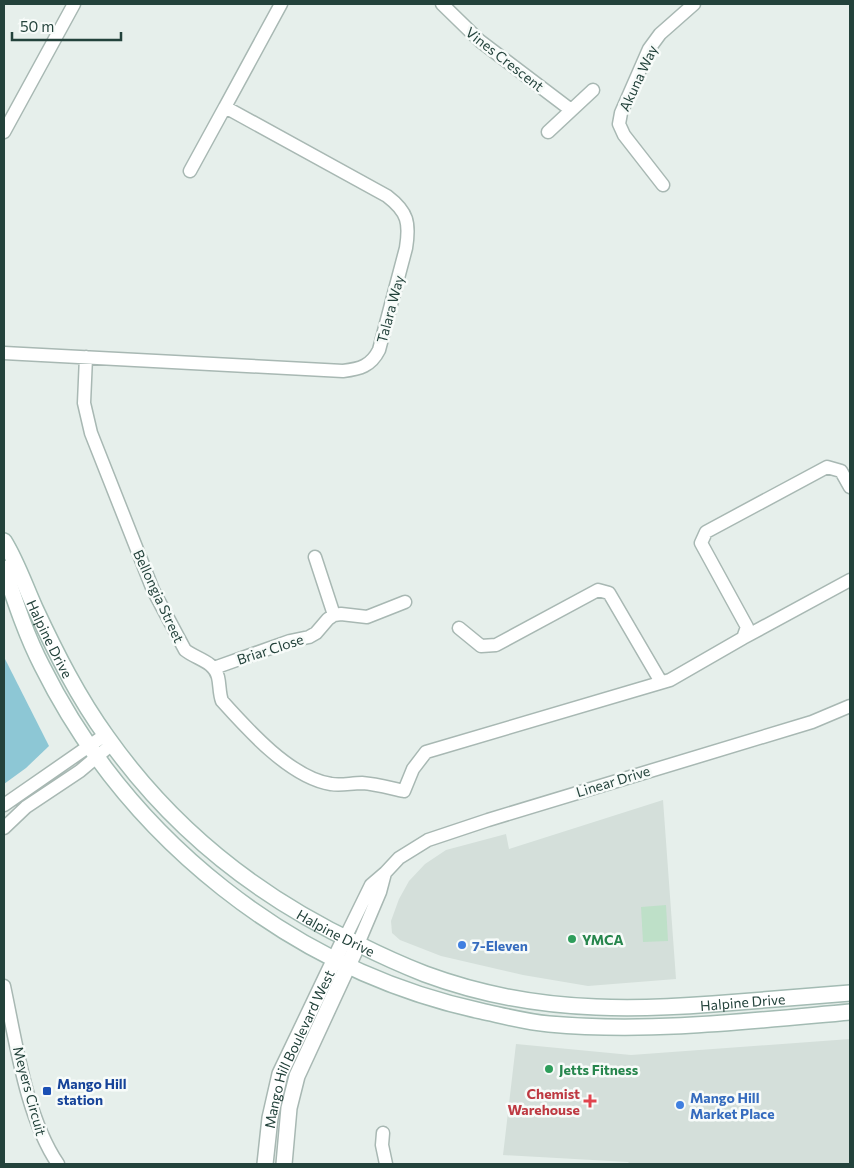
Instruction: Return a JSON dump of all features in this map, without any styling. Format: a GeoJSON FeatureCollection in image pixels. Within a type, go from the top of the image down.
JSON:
{"type":"FeatureCollection","features":[{"type":"Feature","properties":{"kind":"main road","name":"Halpine Drive"},"geometry":{"type":"LineString","coordinates":[[4,541],[13,555],[68,676],[109,739],[131,768],[168,811],[214,854],[267,894],[306,919],[397,963],[450,982],[517,998],[561,1004],[595,1007],[663,1008],[850,993]]}},
{"type":"Feature","properties":{"kind":"main road","name":"Halpine Drive"},"geometry":{"type":"LineString","coordinates":[[4,568],[22,622],[42,667],[64,707],[93,751],[134,804],[198,868],[246,906],[271,924],[334,960],[399,987],[444,1002],[488,1013],[547,1024],[639,1028],[850,1012]]}},
{"type":"Feature","properties":{"kind":"main road","name":"Mango Hill Boulevard West"},"geometry":{"type":"LineString","coordinates":[[265,1164],[270,1118],[280,1074],[334,960],[351,941]]}},
{"type":"Feature","properties":{"kind":"main road","name":"Mango Hill Boulevard West"},"geometry":{"type":"LineString","coordinates":[[284,1164],[289,1108],[297,1076],[304,1056],[348,966],[351,941]]}},
{"type":"Feature","properties":{"kind":"street"},"geometry":{"type":"LineString","coordinates":[[4,132],[74,4]]}},
{"type":"Feature","properties":{"kind":"street"},"geometry":{"type":"LineString","coordinates":[[190,171],[281,4]]}},
{"type":"Feature","properties":{"kind":"street","name":"Vines Crescent"},"geometry":{"type":"LineString","coordinates":[[442,4],[480,41],[571,110]]}},
{"type":"Feature","properties":{"kind":"street","name":"Akuna Way"},"geometry":{"type":"LineString","coordinates":[[663,185],[624,135],[619,124],[621,113],[649,49],[660,34],[694,4]]}},
{"type":"Feature","properties":{"kind":"street"},"geometry":{"type":"LineString","coordinates":[[548,132],[593,90]]}},
{"type":"Feature","properties":{"kind":"street","name":"Talara Way"},"geometry":{"type":"LineString","coordinates":[[4,353],[343,371],[366,366],[374,359],[379,350],[406,248],[408,233],[404,211],[388,196],[224,107]]}},
{"type":"Feature","properties":{"kind":"street","name":"Bellongia Street"},"geometry":{"type":"LineString","coordinates":[[86,357],[84,403],[90,433],[142,564],[185,650],[192,656],[209,663],[214,668]]}},
{"type":"Feature","properties":{"kind":"street"},"geometry":{"type":"LineString","coordinates":[[743,638],[747,627],[701,543],[706,532],[827,467],[841,470],[850,487]]}},
{"type":"Feature","properties":{"kind":"street"},"geometry":{"type":"LineString","coordinates":[[315,557],[334,615],[367,617],[405,602]]}},
{"type":"Feature","properties":{"kind":"street"},"geometry":{"type":"LineString","coordinates":[[214,668],[218,676],[222,701],[273,752],[299,773],[331,784],[361,783],[404,791],[413,769],[426,752],[670,680],[850,580]]}},
{"type":"Feature","properties":{"kind":"street"},"geometry":{"type":"LineString","coordinates":[[459,628],[482,646],[496,645],[598,590],[610,593],[661,682]]}},
{"type":"Feature","properties":{"kind":"street","name":"Briar Close"},"geometry":{"type":"LineString","coordinates":[[214,668],[290,641],[309,637],[316,633],[322,624],[334,615]]}},
{"type":"Feature","properties":{"kind":"street","name":"Linear Drive"},"geometry":{"type":"LineString","coordinates":[[351,941],[380,892],[385,874],[408,852],[439,835],[681,760],[812,722],[850,706]]}},
{"type":"Feature","properties":{"kind":"street"},"geometry":{"type":"LineString","coordinates":[[4,804],[53,772],[93,751],[109,739]]}},
{"type":"Feature","properties":{"kind":"street"},"geometry":{"type":"LineString","coordinates":[[4,828],[26,807],[62,784],[93,751]]}},
{"type":"Feature","properties":{"kind":"street","name":"Meyers Circuit"},"geometry":{"type":"LineString","coordinates":[[4,986],[31,1102],[43,1141],[58,1164]]}},
{"type":"Feature","properties":{"kind":"street"},"geometry":{"type":"LineString","coordinates":[[383,1133],[382,1145],[386,1164]]}},
{"type":"Feature","properties":{"kind":"shaded area"},"geometry":{"type":"Polygon","coordinates":[[[663,800],[676,979],[588,986],[523,975],[441,956],[400,940],[392,933],[391,921],[399,899],[409,881],[425,864],[446,850],[506,834],[509,849],[663,800]]]}},
{"type":"Feature","properties":{"kind":"shaded area","name":"Mango Hill Market Place"},"geometry":{"type":"Polygon","coordinates":[[[850,1039],[850,1164],[630,1164],[628,1162],[503,1155],[516,1044],[631,1055],[850,1039]]]}},
{"type":"Feature","properties":{"kind":"green space"},"geometry":{"type":"Polygon","coordinates":[[[666,905],[668,941],[643,942],[641,907],[666,905]]]}},
{"type":"Feature","properties":{"kind":"water"},"geometry":{"type":"Polygon","coordinates":[[[4,657],[49,746],[26,768],[4,784],[4,657]]]}},
{"type":"Feature","properties":{"kind":"place","name":"YMCA"},"geometry":{"type":"Point","coordinates":[572,939]}},
{"type":"Feature","properties":{"kind":"place","name":"7-Eleven"},"geometry":{"type":"Point","coordinates":[462,945]}},
{"type":"Feature","properties":{"kind":"place","name":"Jetts Fitness"},"geometry":{"type":"Point","coordinates":[549,1069]}},
{"type":"Feature","properties":{"kind":"place","name":"Mango Hill station"},"geometry":{"type":"Point","coordinates":[47,1091]}},
{"type":"Feature","properties":{"kind":"place","name":"Chemist Warehouse"},"geometry":{"type":"Point","coordinates":[590,1101]}},
{"type":"Feature","properties":{"kind":"place","name":"Mango Hill Market Place"},"geometry":{"type":"Point","coordinates":[680,1105]}}]}
